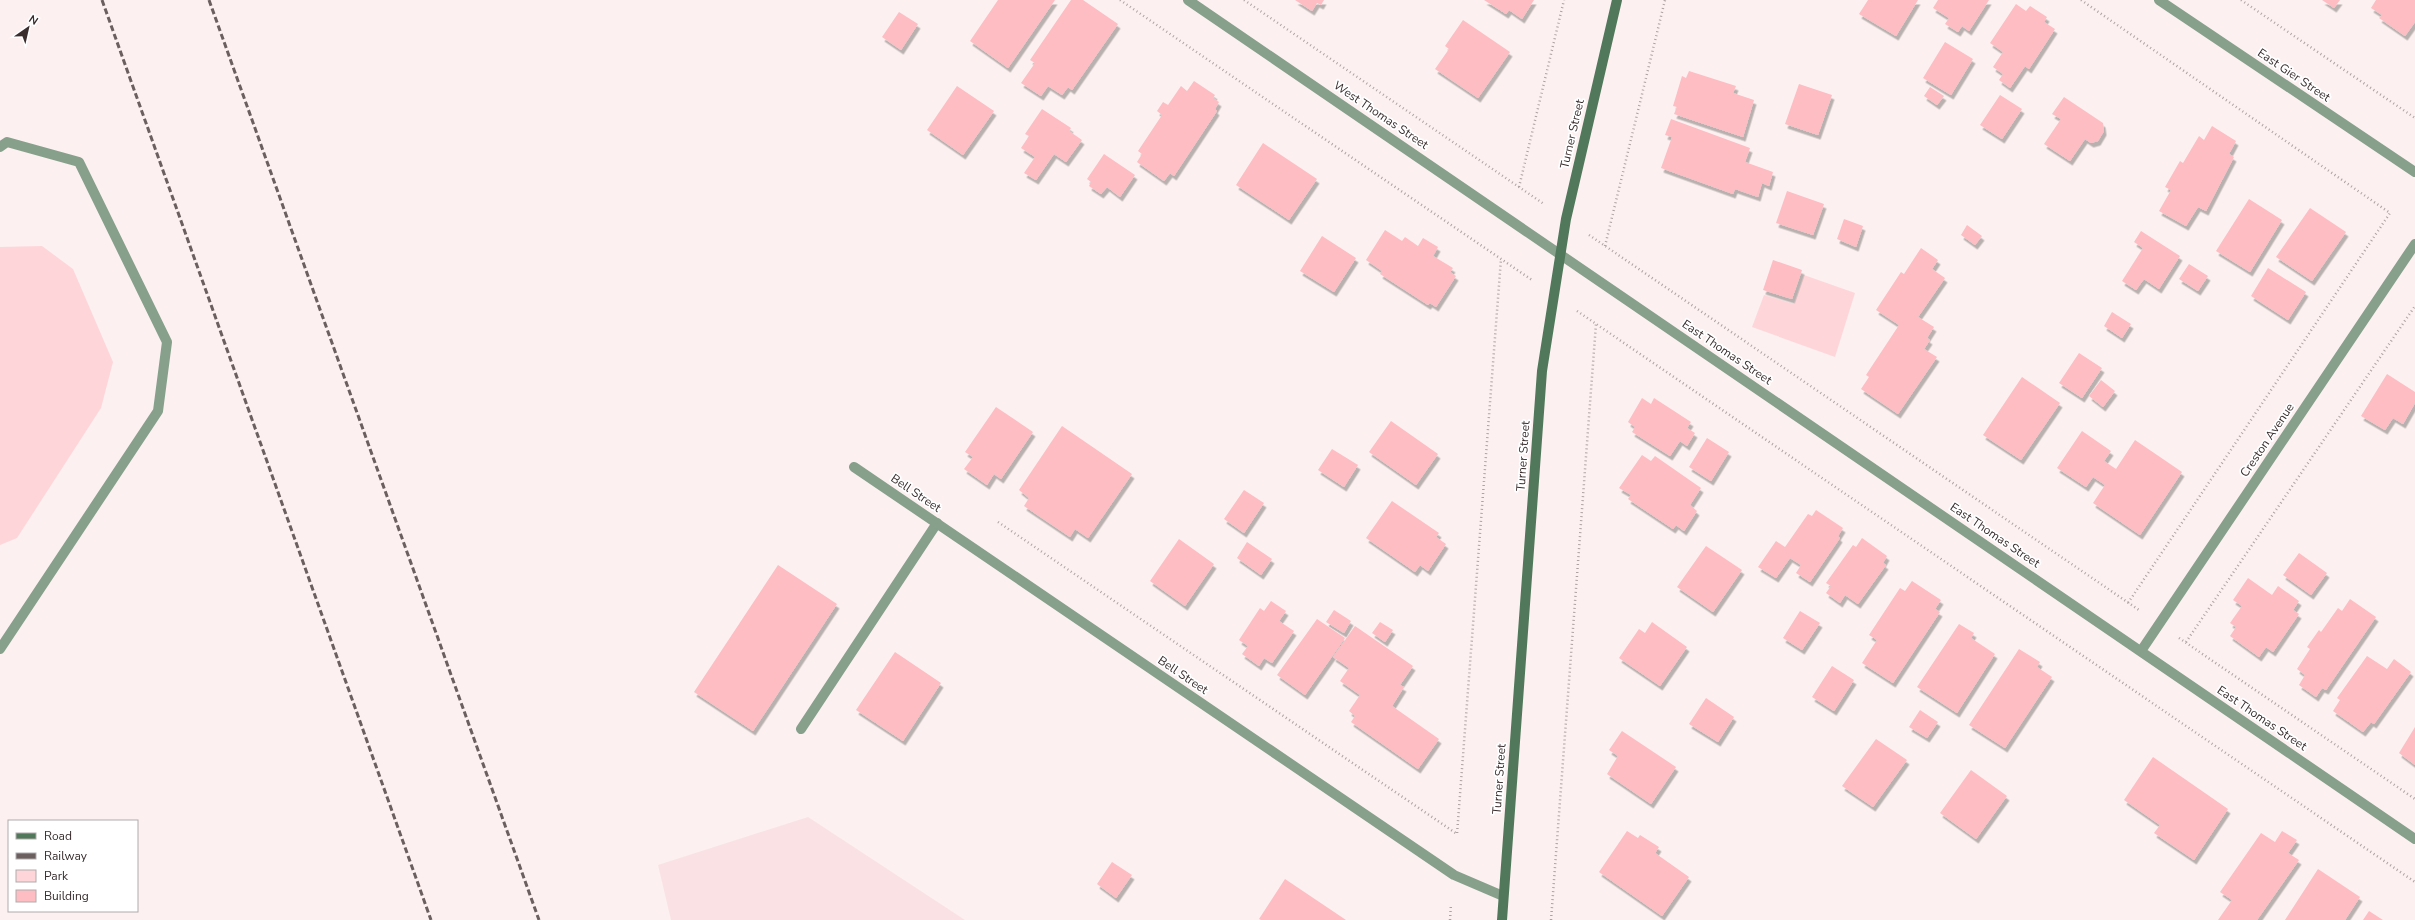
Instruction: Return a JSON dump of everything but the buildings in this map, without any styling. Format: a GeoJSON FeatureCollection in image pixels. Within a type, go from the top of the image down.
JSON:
{"type":"FeatureCollection","features":[{"type":"Feature","properties":{"kind":"street","name":"West Thomas Street"},"geometry":{"type":"LineString","coordinates":[[1188,0],[1559,253]]}},
{"type":"Feature","properties":{"kind":"street","name":"Turner Street"},"geometry":{"type":"LineString","coordinates":[[1502,920],[1542,371],[1559,253],[1617,0]]}},
{"type":"Feature","properties":{"kind":"street","name":"East Gier Street"},"geometry":{"type":"LineString","coordinates":[[2159,0],[2415,172]]}},
{"type":"Feature","properties":{"kind":"street"},"geometry":{"type":"LineString","coordinates":[[0,147],[7,142],[79,162],[167,342],[158,411],[0,649]]}},
{"type":"Feature","properties":{"kind":"street","name":"Creston Avenue"},"geometry":{"type":"LineString","coordinates":[[2141,651],[2415,244]]}},
{"type":"Feature","properties":{"kind":"street","name":"East Thomas Street"},"geometry":{"type":"LineString","coordinates":[[1559,253],[2415,839]]}},
{"type":"Feature","properties":{"kind":"street","name":"Bell Street"},"geometry":{"type":"LineString","coordinates":[[854,466],[1454,875],[1503,896]]}},
{"type":"Feature","properties":{"kind":"street"},"geometry":{"type":"LineString","coordinates":[[800,729],[937,523]]}},
{"type":"Feature","properties":{"kind":"path"},"geometry":{"type":"LineString","coordinates":[[1120,0],[2415,882]]}},
{"type":"Feature","properties":{"kind":"path"},"geometry":{"type":"LineString","coordinates":[[1244,0],[2415,799]]}},
{"type":"Feature","properties":{"kind":"path"},"geometry":{"type":"LineString","coordinates":[[1519,187],[1564,0]]}},
{"type":"Feature","properties":{"kind":"path"},"geometry":{"type":"LineString","coordinates":[[1605,246],[1665,0]]}},
{"type":"Feature","properties":{"kind":"path"},"geometry":{"type":"LineString","coordinates":[[2080,0],[2390,214],[2128,602]]}},
{"type":"Feature","properties":{"kind":"path"},"geometry":{"type":"LineString","coordinates":[[2241,0],[2415,118]]}},
{"type":"Feature","properties":{"kind":"path"},"geometry":{"type":"LineString","coordinates":[[998,522],[1457,834],[1501,259]]}},
{"type":"Feature","properties":{"kind":"path"},"geometry":{"type":"LineString","coordinates":[[2186,642],[2415,306]]}},
{"type":"Feature","properties":{"kind":"path"},"geometry":{"type":"LineString","coordinates":[[1551,920],[1596,324]]}},
{"type":"Feature","properties":{"kind":"path"},"geometry":{"type":"LineString","coordinates":[[1450,920],[1452,904]]}},
{"type":"Feature","properties":{"kind":"shaded area"},"geometry":{"type":"Polygon","coordinates":[[[808,817],[965,920],[671,920],[658,865],[808,817]]]}},
{"type":"Feature","properties":{"kind":"green space"},"geometry":{"type":"Polygon","coordinates":[[[42,246],[73,269],[113,362],[101,408],[17,538],[0,545],[0,247],[42,246]]]}},
{"type":"Feature","properties":{"kind":"green space"},"geometry":{"type":"Polygon","coordinates":[[[1804,275],[1855,293],[1835,357],[1752,327],[1764,295],[1794,304],[1804,275]]]}},
{"type":"Feature","properties":{"kind":"railway"},"geometry":{"type":"LineString","coordinates":[[102,0],[431,920]]}},
{"type":"Feature","properties":{"kind":"railway"},"geometry":{"type":"LineString","coordinates":[[209,0],[539,920]]}}]}
